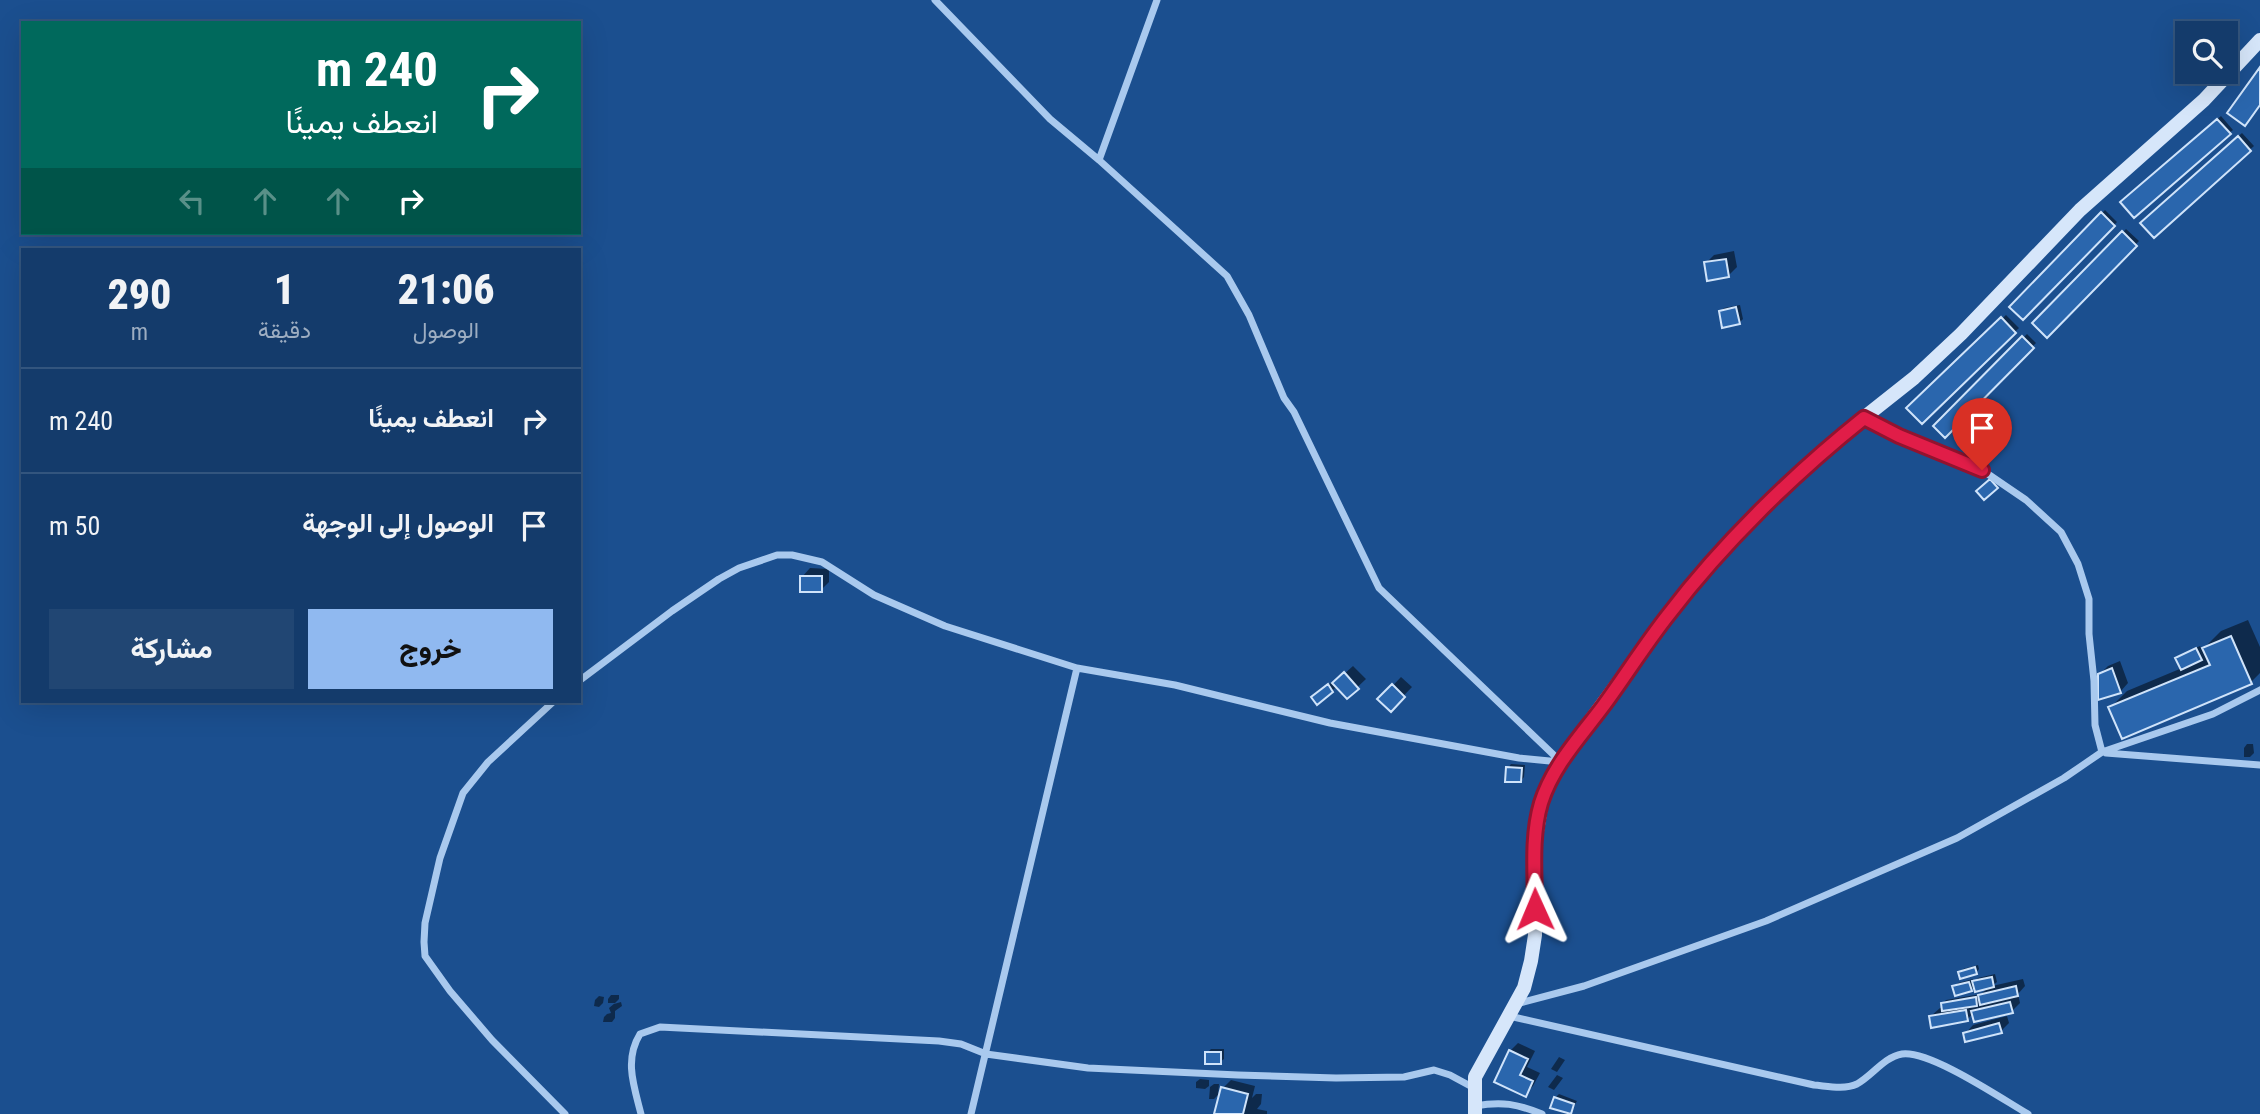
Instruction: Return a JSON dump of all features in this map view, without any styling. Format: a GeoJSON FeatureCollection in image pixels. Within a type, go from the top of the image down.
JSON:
{"type":"FeatureCollection","features":[{"type":"Feature","properties":{"kind":"street"},"geometry":{"type":"LineString","coordinates":[[936,0],[1050,120],[1099,160],[1227,276],[1249,315],[1283,398],[1294,412],[1380,588],[1560,762]]}},
{"type":"Feature","properties":{"kind":"street"},"geometry":{"type":"LineString","coordinates":[[1099,160],[1157,0]]}},
{"type":"Feature","properties":{"kind":"street"},"geometry":{"type":"LineString","coordinates":[[1542,1114],[1496,1102],[1475,1110],[1474,1088],[1475,1077],[1483,1060],[1524,988],[1533,952],[1538,818],[1542,801],[1560,762],[1670,612],[1749,521],[1829,447],[1914,378],[1961,334],[2080,210],[2184,118],[2260,40]]}},
{"type":"Feature","properties":{"kind":"street"},"geometry":{"type":"LineString","coordinates":[[1864,418],[1899,436],[1982,470],[2026,500],[2061,531],[2078,564],[2089,599],[2095,725],[2102,752]]}},
{"type":"Feature","properties":{"kind":"street"},"geometry":{"type":"LineString","coordinates":[[581,679],[719,579],[739,568],[777,555],[792,555],[822,562],[874,595],[945,626],[1077,668],[1175,685],[1330,723],[1519,758],[1560,762]]}},
{"type":"Feature","properties":{"kind":"street"},"geometry":{"type":"LineString","coordinates":[[971,1114],[1077,668]]}},
{"type":"Feature","properties":{"kind":"street"},"geometry":{"type":"LineString","coordinates":[[1512,1010],[1633,970],[1766,921],[1957,838],[2064,778],[2102,752],[2213,714],[2260,690]]}},
{"type":"Feature","properties":{"kind":"street"},"geometry":{"type":"LineString","coordinates":[[553,703],[488,762],[463,793],[440,858],[425,923],[424,942],[425,956],[450,991],[492,1040],[565,1114]]}},
{"type":"Feature","properties":{"kind":"street"},"geometry":{"type":"LineString","coordinates":[[2102,752],[2260,765]]}},
{"type":"Feature","properties":{"kind":"street"},"geometry":{"type":"LineString","coordinates":[[1512,1010],[1814,1085],[1843,1087],[1856,1084],[1901,1054],[1922,1055],[2028,1114]]}},
{"type":"Feature","properties":{"kind":"street"},"geometry":{"type":"LineString","coordinates":[[641,1114],[631,1074],[631,1053],[640,1034],[660,1027],[961,1044],[986,1054],[1087,1068],[1238,1075],[1404,1077],[1434,1070],[1474,1088]]}},
{"type":"Feature","properties":{"kind":"building"},"geometry":{"type":"Polygon","coordinates":[[[2260,67],[2260,105],[2245,126],[2227,113],[2260,67]]]}},
{"type":"Feature","properties":{"kind":"building"},"geometry":{"type":"Polygon","coordinates":[[[2217,119],[2231,134],[2134,218],[2120,202],[2217,119]]]}},
{"type":"Feature","properties":{"kind":"building"},"geometry":{"type":"Polygon","coordinates":[[[2238,136],[2251,151],[2154,238],[2140,223],[2238,136]]]}},
{"type":"Feature","properties":{"kind":"building"},"geometry":{"type":"Polygon","coordinates":[[[2101,212],[2115,226],[2023,320],[2009,307],[2101,212]]]}},
{"type":"Feature","properties":{"kind":"building"},"geometry":{"type":"Polygon","coordinates":[[[2122,231],[2137,246],[2047,338],[2032,323],[2122,231]]]}},
{"type":"Feature","properties":{"kind":"building"},"geometry":{"type":"Polygon","coordinates":[[[1726,259],[1729,277],[1707,281],[1704,262],[1726,259]]]}},
{"type":"Feature","properties":{"kind":"building"},"geometry":{"type":"Polygon","coordinates":[[[1736,307],[1740,324],[1722,328],[1719,311],[1736,307]]]}},
{"type":"Feature","properties":{"kind":"building"},"geometry":{"type":"Polygon","coordinates":[[[2001,317],[2016,333],[1922,424],[1906,408],[2001,317]]]}},
{"type":"Feature","properties":{"kind":"building"},"geometry":{"type":"Polygon","coordinates":[[[2022,336],[2034,348],[1945,438],[1933,426],[2022,336]]]}},
{"type":"Feature","properties":{"kind":"building"},"geometry":{"type":"Polygon","coordinates":[[[1990,479],[1998,488],[1984,500],[1976,491],[1990,479]]]}},
{"type":"Feature","properties":{"kind":"building"},"geometry":{"type":"Polygon","coordinates":[[[800,576],[822,576],[822,592],[800,592],[800,576]]]}},
{"type":"Feature","properties":{"kind":"building"},"geometry":{"type":"Polygon","coordinates":[[[2231,636],[2252,684],[2122,739],[2108,707],[2210,665],[2202,648],[2231,636]]]}},
{"type":"Feature","properties":{"kind":"building"},"geometry":{"type":"Polygon","coordinates":[[[2196,648],[2202,660],[2181,670],[2175,658],[2196,648]]]}},
{"type":"Feature","properties":{"kind":"building"},"geometry":{"type":"Polygon","coordinates":[[[2112,668],[2121,693],[2098,700],[2098,674],[2112,668]]]}},
{"type":"Feature","properties":{"kind":"building"},"geometry":{"type":"Polygon","coordinates":[[[1344,672],[1359,689],[1347,699],[1332,683],[1344,672]]]}},
{"type":"Feature","properties":{"kind":"building"},"geometry":{"type":"Polygon","coordinates":[[[1328,684],[1333,692],[1317,705],[1311,697],[1328,684]]]}},
{"type":"Feature","properties":{"kind":"building"},"geometry":{"type":"Polygon","coordinates":[[[1392,684],[1405,697],[1391,712],[1377,699],[1392,684]]]}},
{"type":"Feature","properties":{"kind":"building"},"geometry":{"type":"Polygon","coordinates":[[[1506,767],[1522,768],[1521,782],[1505,782],[1506,767]]]}},
{"type":"Feature","properties":{"kind":"building"},"geometry":{"type":"Polygon","coordinates":[[[1975,967],[1977,974],[1960,979],[1958,972],[1975,967]]]}},
{"type":"Feature","properties":{"kind":"building"},"geometry":{"type":"Polygon","coordinates":[[[1992,977],[1994,987],[1975,992],[1972,981],[1992,977]]]}},
{"type":"Feature","properties":{"kind":"building"},"geometry":{"type":"Polygon","coordinates":[[[1969,982],[1972,991],[1955,996],[1952,986],[1969,982]]]}},
{"type":"Feature","properties":{"kind":"building"},"geometry":{"type":"Polygon","coordinates":[[[2016,986],[2018,996],[1980,1005],[1978,995],[2016,986]]]}},
{"type":"Feature","properties":{"kind":"building"},"geometry":{"type":"Polygon","coordinates":[[[1976,997],[1977,1006],[1942,1011],[1941,1003],[1976,997]]]}},
{"type":"Feature","properties":{"kind":"building"},"geometry":{"type":"Polygon","coordinates":[[[2010,1002],[2013,1013],[1974,1022],[1971,1011],[2010,1002]]]}},
{"type":"Feature","properties":{"kind":"building"},"geometry":{"type":"Polygon","coordinates":[[[1966,1010],[1968,1021],[1931,1028],[1929,1016],[1966,1010]]]}},
{"type":"Feature","properties":{"kind":"building"},"geometry":{"type":"Polygon","coordinates":[[[1999,1023],[2002,1033],[1965,1042],[1963,1033],[1999,1023]]]}},
{"type":"Feature","properties":{"kind":"building"},"geometry":{"type":"Polygon","coordinates":[[[1509,1050],[1528,1059],[1520,1075],[1533,1081],[1526,1097],[1494,1082],[1509,1050]]]}},
{"type":"Feature","properties":{"kind":"building"},"geometry":{"type":"Polygon","coordinates":[[[1205,1052],[1221,1052],[1221,1064],[1205,1064],[1205,1052]]]}},
{"type":"Feature","properties":{"kind":"building"},"geometry":{"type":"Polygon","coordinates":[[[1221,1087],[1248,1094],[1243,1114],[1214,1114],[1221,1087]]]}},
{"type":"Feature","properties":{"kind":"building"},"geometry":{"type":"Polygon","coordinates":[[[1554,1097],[1574,1104],[1571,1114],[1550,1108],[1554,1097]]]}},
{"type":"Feature","properties":{"kind":"route"},"geometry":{"type":"LineString","coordinates":[[1535,909],[1535,843],[1538,818],[1542,801],[1560,762],[1670,612],[1749,521],[1837,439],[1864,418],[1899,436],[1982,470]]}}]}
